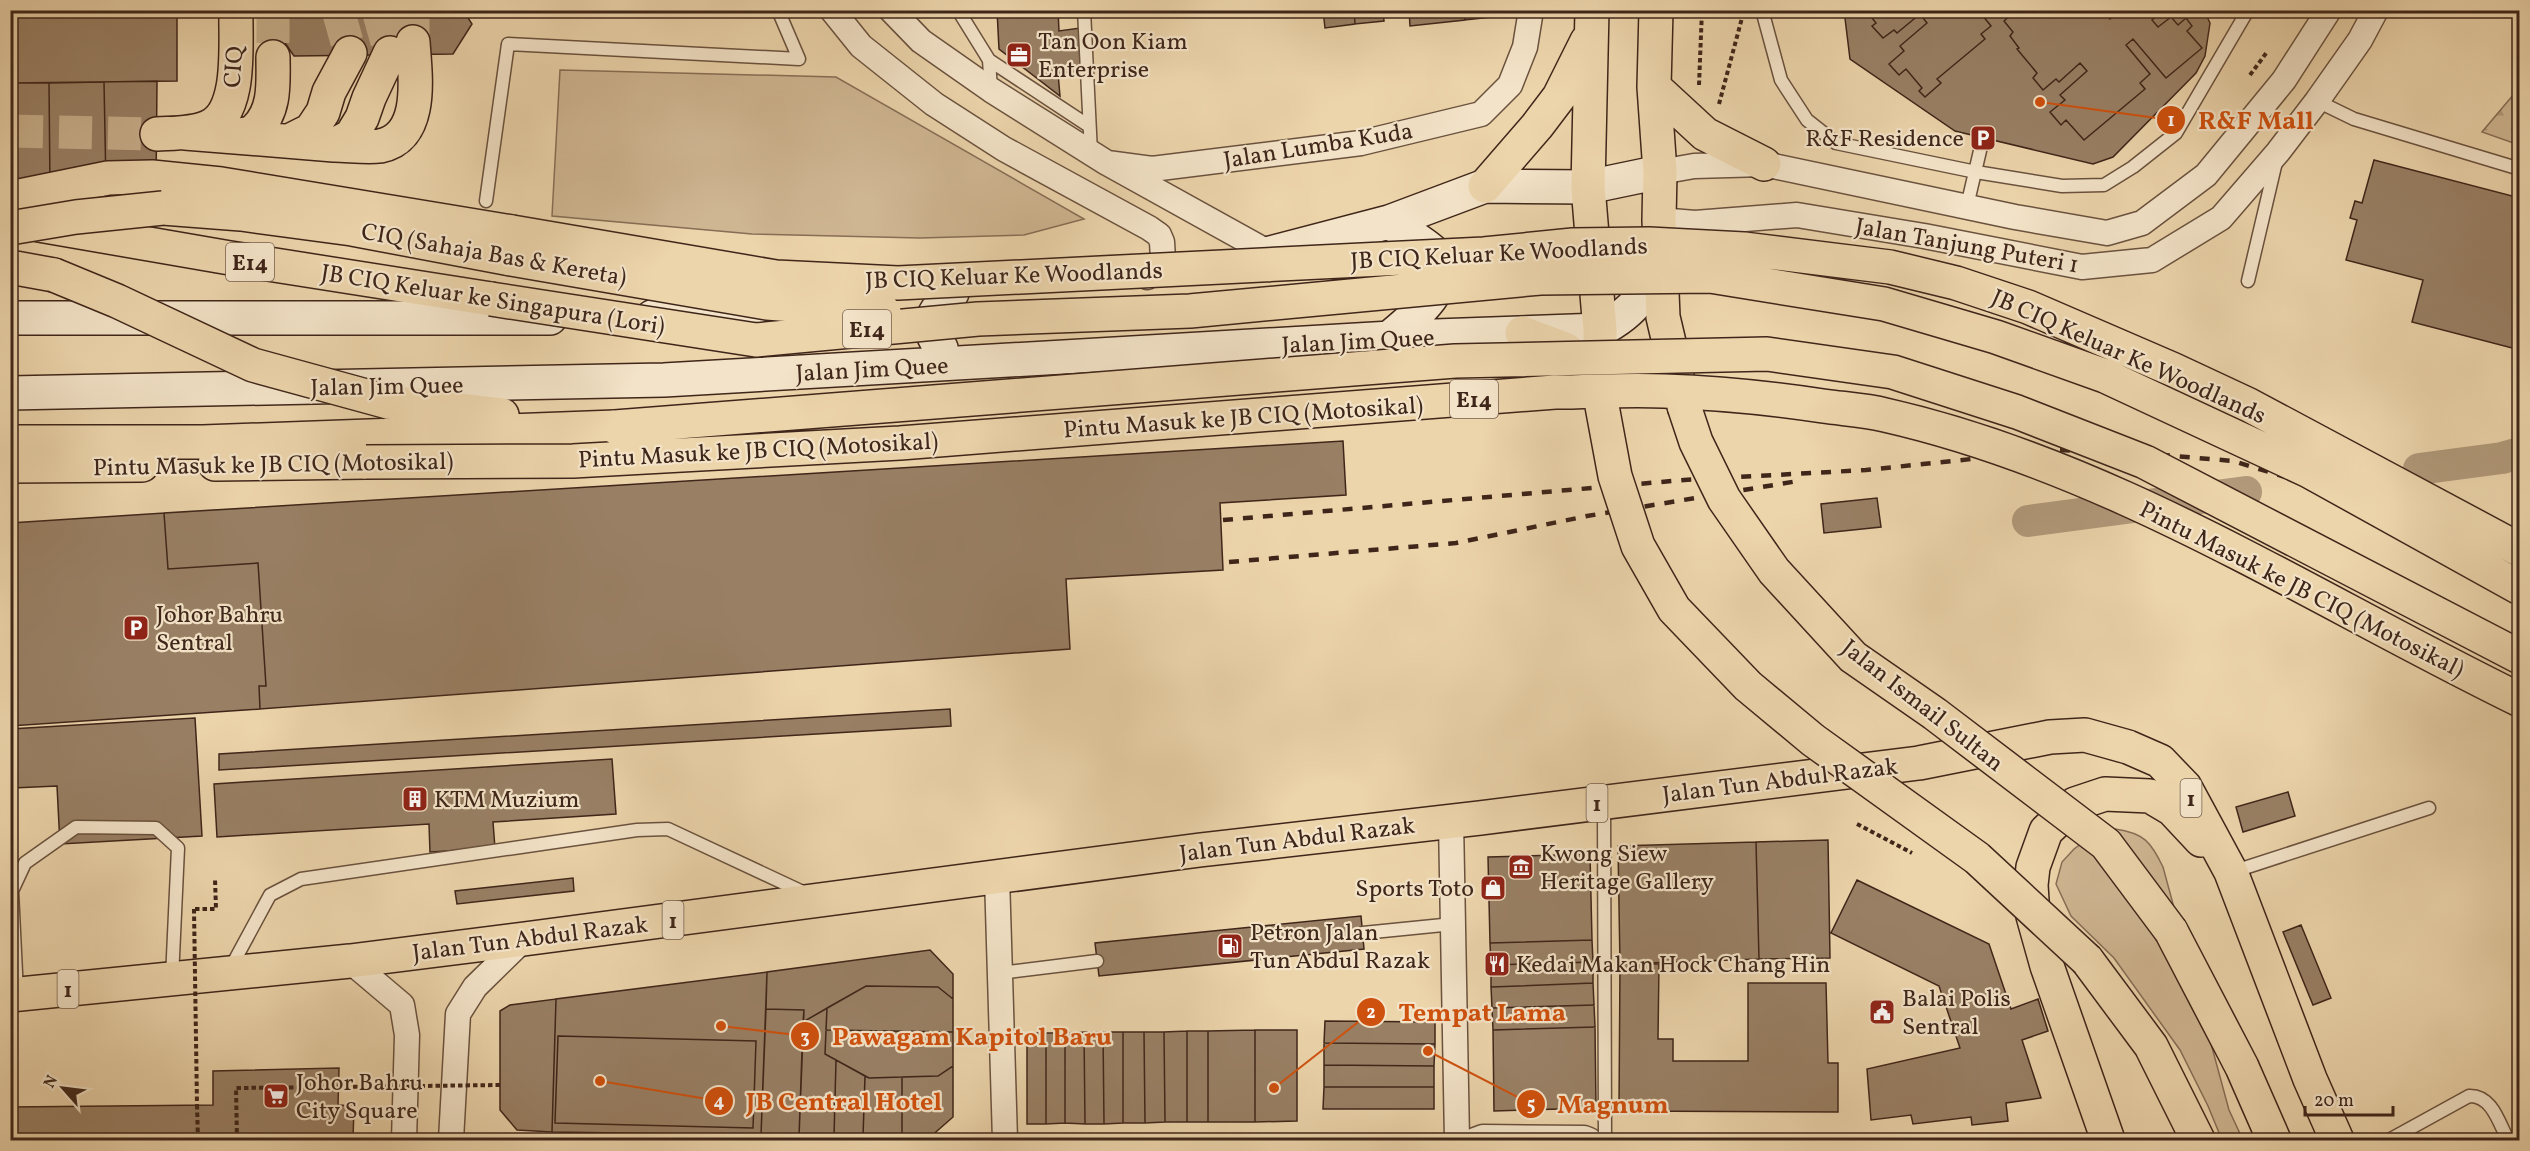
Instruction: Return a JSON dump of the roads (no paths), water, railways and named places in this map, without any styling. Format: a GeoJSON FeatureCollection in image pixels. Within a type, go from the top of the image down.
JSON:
{"type":"FeatureCollection","features":[{"type":"Feature","properties":{"kind":"main road","name":"CIQ"},"geometry":{"type":"LineString","coordinates":[[236,10],[233,93],[229,105],[215,123],[207,128],[171,133],[334,145],[381,146],[398,137],[410,119],[416,99],[401,47],[369,98],[362,118],[351,136],[334,145]]}},
{"type":"Feature","properties":{"kind":"main road","name":"Jalan Ismail Sultan"},"geometry":{"type":"LineString","coordinates":[[1656,10],[1654,87],[1660,172],[1659,220],[1663,317],[1684,406],[1696,442],[1724,499],[1774,571],[1853,657],[1935,714],[2106,844],[2171,932],[2242,1067],[2274,1140]]}},
{"type":"Feature","properties":{"kind":"main road"},"geometry":{"type":"LineString","coordinates":[[1485,186],[1537,126],[1558,97],[1592,22]]}},
{"type":"Feature","properties":{"kind":"main road"},"geometry":{"type":"LineString","coordinates":[[1592,22],[1588,187],[1600,330],[1601,397],[1615,476],[1638,546],[1674,609],[1748,686],[1813,740],[1977,858],[2087,960],[2151,1046],[2198,1140]]}},
{"type":"Feature","properties":{"kind":"main road"},"geometry":{"type":"LineString","coordinates":[[289,141],[311,130],[350,53]]}},
{"type":"Feature","properties":{"kind":"main road","name":"CIQ"},"geometry":{"type":"LineString","coordinates":[[234,136],[255,131],[267,114],[273,93],[273,57]]}},
{"type":"Feature","properties":{"kind":"main road"},"geometry":{"type":"LineString","coordinates":[[1654,87],[1705,134],[1764,164]]}},
{"type":"Feature","properties":{"kind":"main road"},"geometry":{"type":"LineString","coordinates":[[10,318],[664,317],[1147,278],[1272,254],[1389,222],[1485,186],[1588,187],[1660,172]]}},
{"type":"Feature","properties":{"kind":"main road","name":"JB CIQ Keluar Ke Woodlands"},"geometry":{"type":"LineString","coordinates":[[10,198],[108,178],[152,177],[221,184],[290,197],[381,208],[776,277],[898,283],[1484,254],[1584,245],[1649,244],[1744,249],[1890,267],[1956,283],[2028,307],[2174,370],[2249,405],[2520,550]]}},
{"type":"Feature","properties":{"kind":"main road","name":"CIQ (Sahaja Bas & Kereta)"},"geometry":{"type":"LineString","coordinates":[[10,228],[76,217],[163,208],[242,214],[352,229],[768,303],[978,319]]}},
{"type":"Feature","properties":{"kind":"main road","name":"JB CIQ Keluar ke Singapura (Lori)"},"geometry":{"type":"LineString","coordinates":[[10,220],[230,258],[756,340],[978,319]]}},
{"type":"Feature","properties":{"kind":"main road","name":"Jalan Jim Quee"},"geometry":{"type":"LineString","coordinates":[[10,393],[664,380],[1388,339],[1600,330],[1621,319],[1638,302],[1647,288],[1653,270],[1659,220]]}},
{"type":"Feature","properties":{"kind":"main road"},"geometry":{"type":"LineString","coordinates":[[1388,339],[1419,313],[1435,292],[1442,276],[1436,254],[1389,222]]}},
{"type":"Feature","properties":{"kind":"main road","name":"E14"},"geometry":{"type":"LineString","coordinates":[[10,267],[54,275],[127,306],[253,365],[326,386],[388,402],[615,427]]}},
{"type":"Feature","properties":{"kind":"main road","name":"E14"},"geometry":{"type":"LineString","coordinates":[[978,319],[1190,311],[1540,278],[1710,276],[1884,304],[1995,337],[2105,376],[2309,471],[2520,588]]}},
{"type":"Feature","properties":{"kind":"main road"},"geometry":{"type":"LineString","coordinates":[[952,293],[938,307],[933,318],[932,330],[939,345],[956,364]]}},
{"type":"Feature","properties":{"kind":"main road"},"geometry":{"type":"LineString","coordinates":[[1522,333],[1565,349],[1586,363],[1601,397]]}},
{"type":"Feature","properties":{"kind":"main road","name":"E14"},"geometry":{"type":"LineString","coordinates":[[10,442],[203,442],[615,427],[1455,361],[1767,354],[1893,372],[2017,412],[2145,462],[2520,657]]}},
{"type":"Feature","properties":{"kind":"main road","name":"Pintu Masuk ke JB CIQ (Motosikal)"},"geometry":{"type":"LineString","coordinates":[[10,466],[573,461],[900,443],[1556,393],[1662,391],[1763,397],[1883,414],[1993,444],[2073,476],[2224,544],[2455,668],[2520,700]]}},
{"type":"Feature","properties":{"kind":"main road","name":"Jalan Tun Abdul Razak"},"geometry":{"type":"LineString","coordinates":[[14,995],[350,961],[1200,850],[1919,762],[2050,737],[2085,735],[2128,747],[2160,761],[2185,787],[2231,872],[2310,1079],[2337,1140]]}},
{"type":"Feature","properties":{"kind":"main road"},"geometry":{"type":"LineString","coordinates":[[2108,1140],[2047,966],[2033,916],[2031,885],[2033,867],[2046,831],[2075,804],[2092,798],[2105,794],[2150,796],[2172,809],[2231,872]]}},
{"type":"Feature","properties":{"kind":"street"},"geometry":{"type":"LineString","coordinates":[[832,10],[861,46],[894,75],[934,104],[1004,149],[1138,220],[1159,235],[1162,242],[1163,259],[1147,278]]}},
{"type":"Feature","properties":{"kind":"street","name":"Jalan Lumba Kuda"},"geometry":{"type":"LineString","coordinates":[[891,10],[921,41],[991,90],[1099,158],[1272,254]]}},
{"type":"Feature","properties":{"kind":"street","name":"Jalan Lumba Kuda"},"geometry":{"type":"LineString","coordinates":[[1099,158],[1152,169],[1361,143],[1481,114],[1510,85],[1525,48],[1531,10]]}},
{"type":"Feature","properties":{"kind":"street","name":"Jalan Tanjung Puteri 1"},"geometry":{"type":"LineString","coordinates":[[1659,220],[1695,223],[1797,215],[1924,236],[2082,267],[2152,260],[2221,218],[2278,152],[2317,101],[2360,40],[2376,10]]}},
{"type":"Feature","properties":{"kind":"street","name":"Jalan Tanjung Puteri 1"},"geometry":{"type":"LineString","coordinates":[[1660,172],[1694,166],[1764,164],[2107,233],[2142,223],[2206,175],[2284,80],[2328,11]]}},
{"type":"Feature","properties":{"kind":"street"},"geometry":{"type":"LineString","coordinates":[[1663,317],[1704,258],[1729,235],[1759,217]]}},
{"type":"Feature","properties":{"kind":"street"},"geometry":{"type":"LineString","coordinates":[[1450,821],[1457,1140]]}},
{"type":"Feature","properties":{"kind":"street"},"geometry":{"type":"LineString","coordinates":[[997,877],[1005,1140]]}},
{"type":"Feature","properties":{"kind":"street"},"geometry":{"type":"LineString","coordinates":[[451,1140],[458,1014],[475,987],[524,939]]}},
{"type":"Feature","properties":{"kind":"street"},"geometry":{"type":"LineString","coordinates":[[350,961],[402,1005],[407,1035],[404,1140]]}},
{"type":"Feature","properties":{"kind":"street"},"geometry":{"type":"LineString","coordinates":[[1475,1140],[1483,1137],[1584,1138],[1589,1140]]}},
{"type":"Feature","properties":{"kind":"lane"},"geometry":{"type":"LineString","coordinates":[[486,201],[508,44],[799,59],[778,10]]}},
{"type":"Feature","properties":{"kind":"lane"},"geometry":{"type":"LineString","coordinates":[[958,10],[989,60],[1089,126]]}},
{"type":"Feature","properties":{"kind":"lane"},"geometry":{"type":"LineString","coordinates":[[1084,10],[1089,126],[1099,158]]}},
{"type":"Feature","properties":{"kind":"lane"},"geometry":{"type":"LineString","coordinates":[[1762,10],[1781,80],[1807,120],[1836,142],[1976,172],[2062,186],[2104,184],[2133,167],[2176,133],[2248,10]]}},
{"type":"Feature","properties":{"kind":"lane"},"geometry":{"type":"LineString","coordinates":[[989,60],[991,90]]}},
{"type":"Feature","properties":{"kind":"lane"},"geometry":{"type":"LineString","coordinates":[[2317,101],[2354,119],[2520,169]]}},
{"type":"Feature","properties":{"kind":"lane"},"geometry":{"type":"LineString","coordinates":[[1967,206],[1983,138]]}},
{"type":"Feature","properties":{"kind":"lane"},"geometry":{"type":"LineString","coordinates":[[2248,281],[2278,152]]}},
{"type":"Feature","properties":{"kind":"lane"},"geometry":{"type":"LineString","coordinates":[[1604,802],[1605,1140]]}},
{"type":"Feature","properties":{"kind":"lane"},"geometry":{"type":"LineString","coordinates":[[2231,872],[2429,808]]}},
{"type":"Feature","properties":{"kind":"lane"},"geometry":{"type":"LineString","coordinates":[[14,995],[12,891],[26,863],[76,827],[156,828],[178,849],[172,978]]}},
{"type":"Feature","properties":{"kind":"lane"},"geometry":{"type":"LineString","coordinates":[[228,972],[270,895],[301,879],[637,830],[668,829],[821,901]]}},
{"type":"Feature","properties":{"kind":"lane"},"geometry":{"type":"LineString","coordinates":[[1363,933],[1453,924]]}},
{"type":"Feature","properties":{"kind":"lane"},"geometry":{"type":"LineString","coordinates":[[1000,973],[1097,961]]}},
{"type":"Feature","properties":{"kind":"lane"},"geometry":{"type":"LineString","coordinates":[[2389,1140],[2469,1096],[2476,1096],[2490,1105],[2508,1140]]}},
{"type":"Feature","properties":{"kind":"waterway"},"geometry":{"type":"LineString","coordinates":[[2419,469],[2502,458],[2520,453]]}},
{"type":"Feature","properties":{"kind":"waterway"},"geometry":{"type":"LineString","coordinates":[[2028,521],[2246,492]]}},
{"type":"Feature","properties":{"kind":"tunnel"},"geometry":{"type":"LineString","coordinates":[[273,10],[273,57]]}},
{"type":"Feature","properties":{"kind":"tunnel"},"geometry":{"type":"LineString","coordinates":[[338,10],[350,53]]}},
{"type":"Feature","properties":{"kind":"tunnel"},"geometry":{"type":"LineString","coordinates":[[378,10],[390,53]]}},
{"type":"Feature","properties":{"kind":"tunnel"},"geometry":{"type":"LineString","coordinates":[[413,10],[413,42]]}},
{"type":"Feature","properties":{"kind":"tunnel"},"geometry":{"type":"LineString","coordinates":[[10,131],[157,134]]}},
{"type":"Feature","properties":{"kind":"railway"},"geometry":{"type":"LineString","coordinates":[[1223,520],[1684,480],[1866,470],[2058,450],[2151,454],[2233,461],[2520,549]]}},
{"type":"Feature","properties":{"kind":"railway"},"geometry":{"type":"LineString","coordinates":[[1229,562],[1456,543],[1587,516],[1798,481]]}},
{"type":"Feature","properties":{"kind":"place","name":"Tan Oon Kiam Enterprise"},"geometry":{"type":"Point","coordinates":[1019,55]}},
{"type":"Feature","properties":{"kind":"place","name":"R&F Mall"},"geometry":{"type":"Point","coordinates":[2040,102]}},
{"type":"Feature","properties":{"kind":"place","name":"R&F Residence"},"geometry":{"type":"Point","coordinates":[1983,138]}},
{"type":"Feature","properties":{"kind":"place","name":"Johor Bahru Sentral"},"geometry":{"type":"Point","coordinates":[136,628]}},
{"type":"Feature","properties":{"kind":"place","name":"KTM Muzium"},"geometry":{"type":"Point","coordinates":[415,799]}},
{"type":"Feature","properties":{"kind":"place","name":"Kwong Siew Heritage Gallery"},"geometry":{"type":"Point","coordinates":[1521,867]}},
{"type":"Feature","properties":{"kind":"place","name":"Sports Toto"},"geometry":{"type":"Point","coordinates":[1493,888]}},
{"type":"Feature","properties":{"kind":"place","name":"Petron Jalan Tun Abdul Razak"},"geometry":{"type":"Point","coordinates":[1230,946]}},
{"type":"Feature","properties":{"kind":"place","name":"Kedai Makan Hock Chang Hin"},"geometry":{"type":"Point","coordinates":[1497,964]}},
{"type":"Feature","properties":{"kind":"place","name":"Balai Polis Sentral"},"geometry":{"type":"Point","coordinates":[1882,1012]}},
{"type":"Feature","properties":{"kind":"place","name":"Pawagam Kapitol Baru"},"geometry":{"type":"Point","coordinates":[721,1026]}},
{"type":"Feature","properties":{"kind":"place","name":"Magnum"},"geometry":{"type":"Point","coordinates":[1428,1051]}},
{"type":"Feature","properties":{"kind":"place","name":"JB Central Hotel"},"geometry":{"type":"Point","coordinates":[600,1081]}},
{"type":"Feature","properties":{"kind":"place","name":"Tempat Lama"},"geometry":{"type":"Point","coordinates":[1274,1088]}},
{"type":"Feature","properties":{"kind":"place","name":"Johor Bahru City Square"},"geometry":{"type":"Point","coordinates":[276,1096]}}]}
